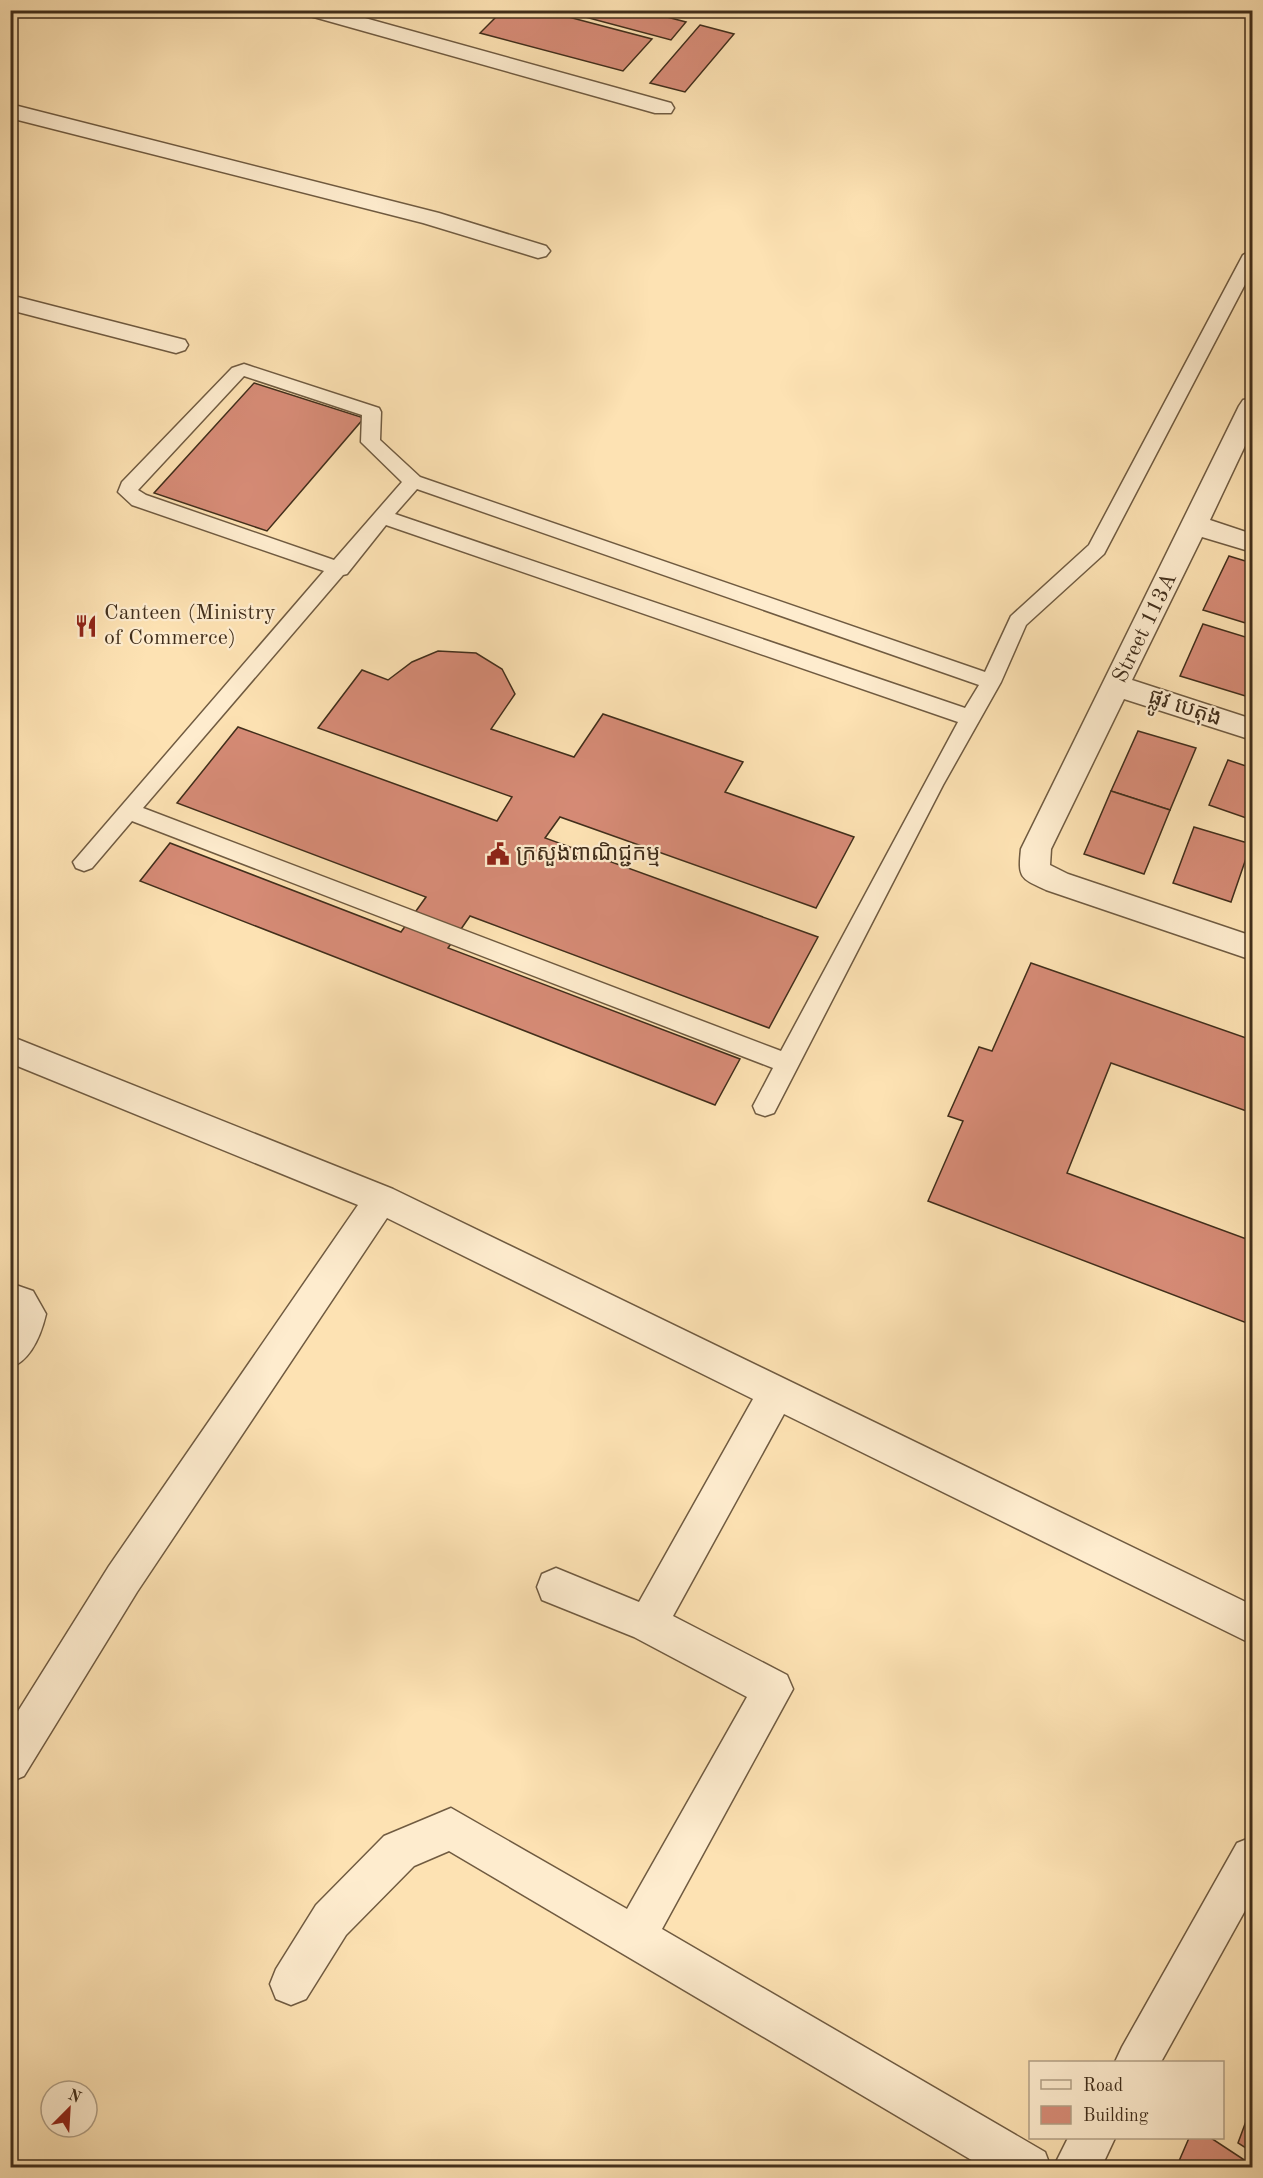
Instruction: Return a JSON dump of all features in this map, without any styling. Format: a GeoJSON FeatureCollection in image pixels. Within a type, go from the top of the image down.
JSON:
{"type":"FeatureCollection","features":[{"type":"Feature","properties":{"kind":"street"},"geometry":{"type":"LineString","coordinates":[[310,10],[663,108]]}},
{"type":"Feature","properties":{"kind":"street"},"geometry":{"type":"LineString","coordinates":[[10,111],[431,218],[538,251]]}},
{"type":"Feature","properties":{"kind":"street"},"geometry":{"type":"LineString","coordinates":[[10,302],[176,345]]}},
{"type":"Feature","properties":{"kind":"street","name":"Street 113A"},"geometry":{"type":"LineString","coordinates":[[1252,406],[1036,849],[1034,871],[1058,882],[1252,948]]}},
{"type":"Feature","properties":{"kind":"street"},"geometry":{"type":"LineString","coordinates":[[1194,525],[1252,543]]}},
{"type":"Feature","properties":{"kind":"street","name":"ផ្លូវ បេតុង"},"geometry":{"type":"LineString","coordinates":[[1116,686],[1252,730]]}},
{"type":"Feature","properties":{"kind":"street"},"geometry":{"type":"LineString","coordinates":[[10,1049],[381,1199],[1252,1625]]}},
{"type":"Feature","properties":{"kind":"street"},"geometry":{"type":"LineString","coordinates":[[10,1762],[123,1579],[381,1199]]}},
{"type":"Feature","properties":{"kind":"street"},"geometry":{"type":"LineString","coordinates":[[10,1298],[21,1302],[28,1314],[26,1327],[10,1352]]}},
{"type":"Feature","properties":{"kind":"street"},"geometry":{"type":"LineString","coordinates":[[648,1624],[776,1393]]}},
{"type":"Feature","properties":{"kind":"street"},"geometry":{"type":"LineString","coordinates":[[556,1587],[648,1624],[773,1689],[635,1936]]}},
{"type":"Feature","properties":{"kind":"street"},"geometry":{"type":"LineString","coordinates":[[291,1984],[331,1920],[399,1851],[451,1829],[1029,2168]]}},
{"type":"Feature","properties":{"kind":"street"},"geometry":{"type":"LineString","coordinates":[[1138,2061],[1252,1858]]}},
{"type":"Feature","properties":{"kind":"street"},"geometry":{"type":"LineString","coordinates":[[1076,2168],[1093,2139]]}},
{"type":"Feature","properties":{"kind":"lane"},"geometry":{"type":"LineString","coordinates":[[765,1106],[933,784],[991,682],[1018,621],[1097,549],[1252,255]]}},
{"type":"Feature","properties":{"kind":"lane"},"geometry":{"type":"LineString","coordinates":[[340,569],[139,500],[128,492],[129,487],[238,372],[244,370],[372,412],[370,442],[413,481],[991,682]]}},
{"type":"Feature","properties":{"kind":"lane"},"geometry":{"type":"LineString","coordinates":[[84,862],[340,569],[413,481]]}},
{"type":"Feature","properties":{"kind":"lane"},"geometry":{"type":"LineString","coordinates":[[383,517],[970,718]]}},
{"type":"Feature","properties":{"kind":"lane"},"geometry":{"type":"LineString","coordinates":[[129,811],[788,1064]]}},
{"type":"Feature","properties":{"kind":"building"},"geometry":{"type":"Polygon","coordinates":[[[503,10],[542,10],[652,39],[623,71],[480,33],[503,10]]]}},
{"type":"Feature","properties":{"kind":"building"},"geometry":{"type":"Polygon","coordinates":[[[559,10],[640,10],[686,22],[671,40],[559,10]]]}},
{"type":"Feature","properties":{"kind":"building"},"geometry":{"type":"Polygon","coordinates":[[[700,25],[734,34],[685,92],[650,83],[700,25]]]}},
{"type":"Feature","properties":{"kind":"building"},"geometry":{"type":"Polygon","coordinates":[[[254,383],[364,418],[267,531],[154,493],[254,383]]]}},
{"type":"Feature","properties":{"kind":"building"},"geometry":{"type":"Polygon","coordinates":[[[1229,556],[1252,563],[1252,625],[1203,610],[1229,556]]]}},
{"type":"Feature","properties":{"kind":"building"},"geometry":{"type":"Polygon","coordinates":[[[1203,624],[1252,639],[1252,698],[1180,676],[1203,624]]]}},
{"type":"Feature","properties":{"kind":"building"},"geometry":{"type":"Polygon","coordinates":[[[438,651],[476,653],[502,669],[515,694],[491,729],[574,757],[603,714],[743,762],[725,792],[854,837],[816,908],[560,817],[545,838],[818,937],[769,1028],[470,916],[448,948],[740,1059],[715,1105],[140,881],[170,843],[401,932],[426,897],[177,803],[238,727],[497,821],[512,797],[318,728],[362,670],[388,680],[412,662],[438,651]]]}},
{"type":"Feature","properties":{"kind":"building"},"geometry":{"type":"Polygon","coordinates":[[[1138,731],[1196,748],[1170,810],[1111,791],[1138,731]]]}},
{"type":"Feature","properties":{"kind":"building"},"geometry":{"type":"Polygon","coordinates":[[[1228,760],[1252,768],[1252,820],[1209,805],[1228,760]]]}},
{"type":"Feature","properties":{"kind":"building"},"geometry":{"type":"Polygon","coordinates":[[[1111,791],[1170,810],[1144,874],[1084,854],[1111,791]]]}},
{"type":"Feature","properties":{"kind":"building"},"geometry":{"type":"Polygon","coordinates":[[[1194,827],[1251,844],[1231,902],[1173,883],[1194,827]]]}},
{"type":"Feature","properties":{"kind":"building"},"geometry":{"type":"Polygon","coordinates":[[[1031,963],[1252,1040],[1252,1113],[1111,1063],[1067,1173],[1252,1241],[1252,1325],[928,1201],[963,1121],[948,1116],[979,1047],[992,1051],[1031,963]]]}},
{"type":"Feature","properties":{"kind":"building"},"geometry":{"type":"Polygon","coordinates":[[[1252,2105],[1252,2152],[1238,2143],[1252,2105]]]}},
{"type":"Feature","properties":{"kind":"building"},"geometry":{"type":"Polygon","coordinates":[[[1189,2139],[1213,2139],[1252,2165],[1252,2168],[1176,2168],[1189,2139]]]}},
{"type":"Feature","properties":{"kind":"place","name":"Canteen (Ministry of Commerce)"},"geometry":{"type":"Point","coordinates":[86,626]}},
{"type":"Feature","properties":{"kind":"place","name":"ក្រសួងពាណិជ្ជកម្ម"},"geometry":{"type":"Point","coordinates":[498,854]}}]}
